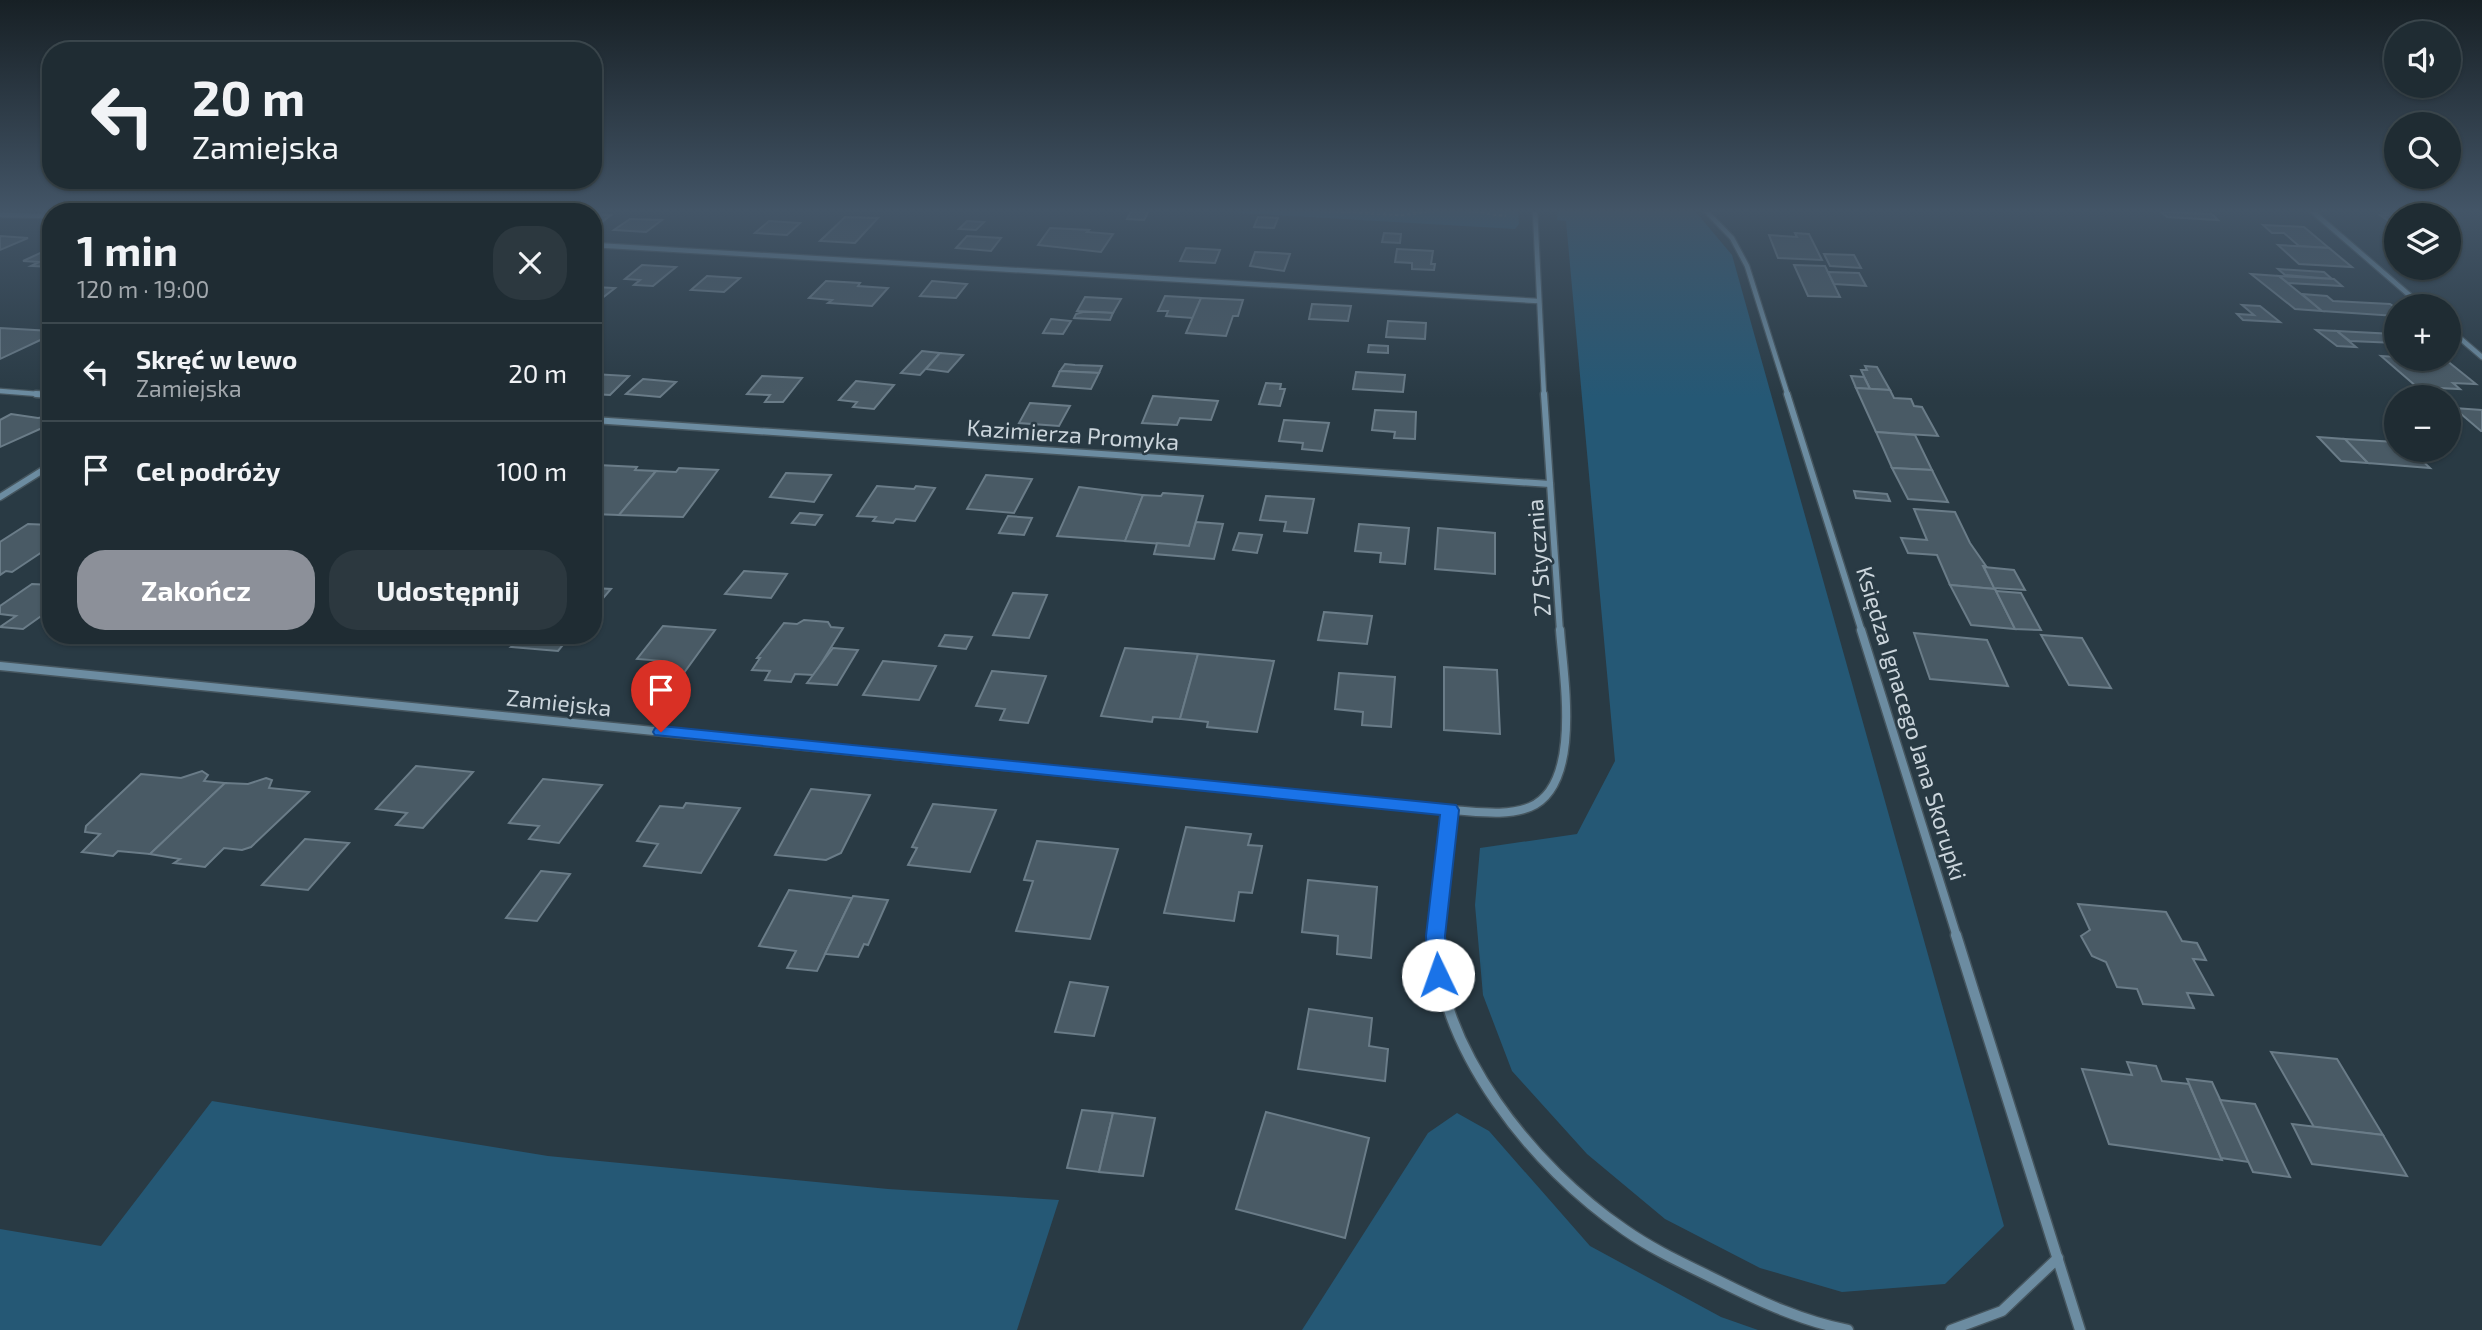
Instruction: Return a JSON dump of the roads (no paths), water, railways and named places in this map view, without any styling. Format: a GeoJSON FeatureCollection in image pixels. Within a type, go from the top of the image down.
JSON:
{"type":"FeatureCollection","features":[{"type":"Feature","properties":{"kind":"street"},"geometry":{"type":"LineString","coordinates":[[1067,273],[1538,301]]}},
{"type":"Feature","properties":{"kind":"street","name":"27 Stycznia"},"geometry":{"type":"LineString","coordinates":[[1450,810],[1501,813],[1526,810],[1548,795],[1562,765],[1567,733],[1537,273]]}},
{"type":"Feature","properties":{"kind":"street","name":"Księdza Ignacego Jana Skorupki"},"geometry":{"type":"LineString","coordinates":[[1749,273],[2080,1330]]}},
{"type":"Feature","properties":{"kind":"street"},"geometry":{"type":"LineString","coordinates":[[2385,273],[2409,294]]}},
{"type":"Feature","properties":{"kind":"street"},"geometry":{"type":"LineString","coordinates":[[2461,339],[2482,357]]}},
{"type":"Feature","properties":{"kind":"street"},"geometry":{"type":"LineString","coordinates":[[0,391],[42,395]]}},
{"type":"Feature","properties":{"kind":"street","name":"Kazimierza Promyka"},"geometry":{"type":"LineString","coordinates":[[602,421],[1550,484]]}},
{"type":"Feature","properties":{"kind":"street"},"geometry":{"type":"LineString","coordinates":[[0,496],[42,471]]}},
{"type":"Feature","properties":{"kind":"street","name":"Zamiejska"},"geometry":{"type":"LineString","coordinates":[[0,666],[1450,810]]}},
{"type":"Feature","properties":{"kind":"street"},"geometry":{"type":"LineString","coordinates":[[1450,810],[1436,936],[1438,975],[1469,1060],[1495,1100],[1561,1178],[1605,1214],[1656,1250],[1774,1310],[1823,1326],[1848,1330]]}},
{"type":"Feature","properties":{"kind":"street"},"geometry":{"type":"LineString","coordinates":[[1951,1330],[2002,1311],[2058,1258]]}}]}
